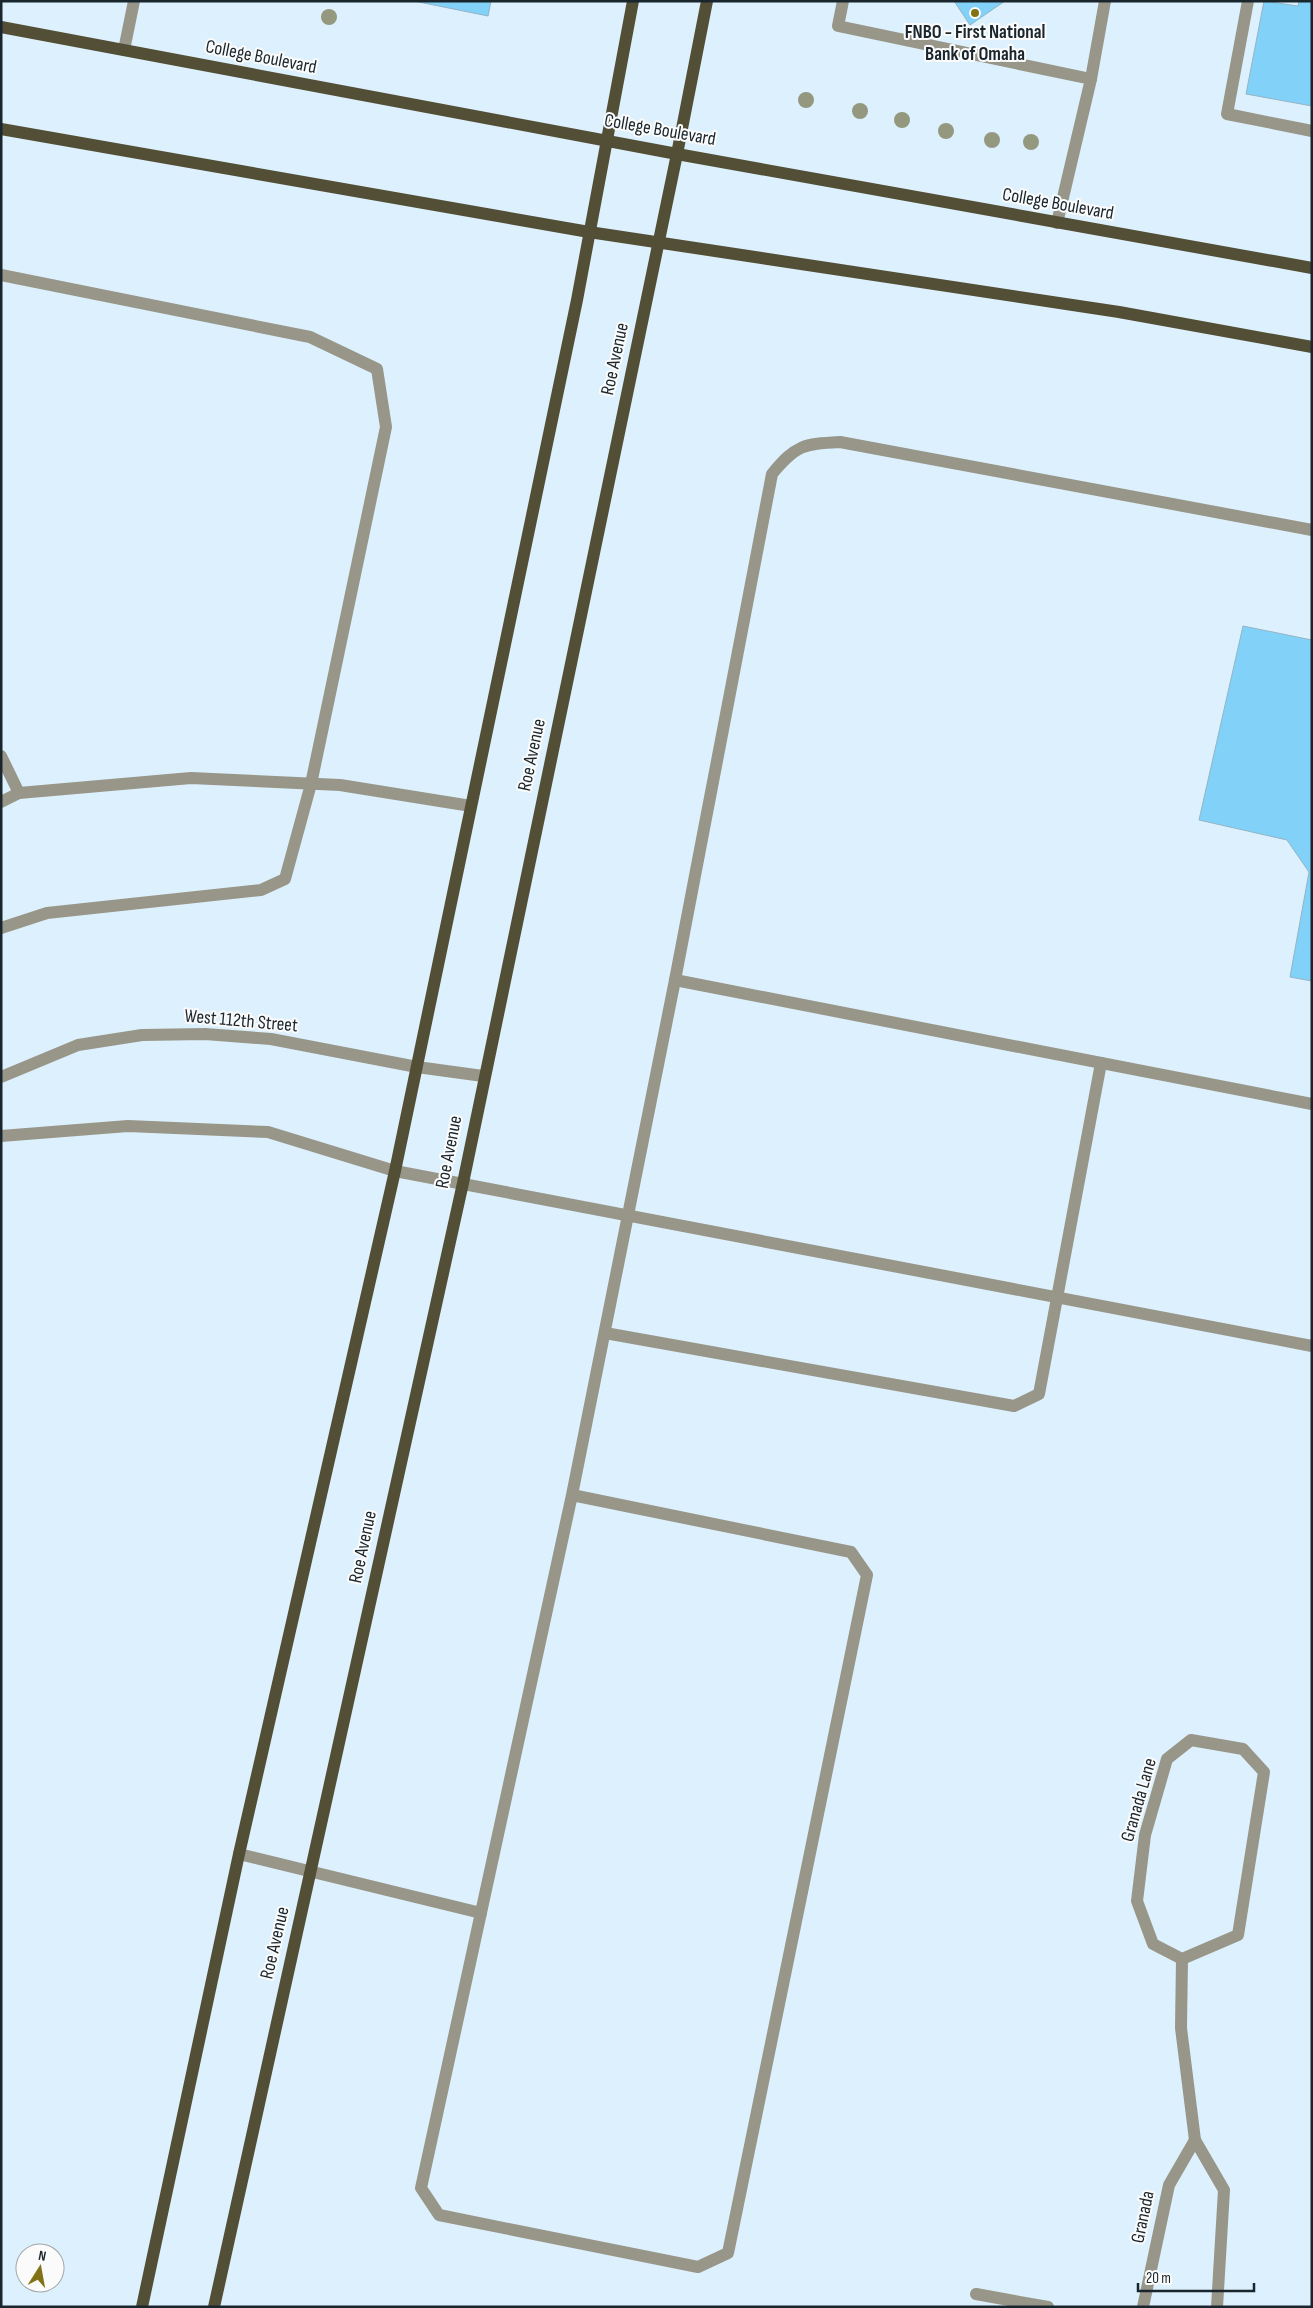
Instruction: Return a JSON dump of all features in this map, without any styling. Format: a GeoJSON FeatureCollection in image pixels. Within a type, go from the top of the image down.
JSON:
{"type":"FeatureCollection","features":[{"type":"Feature","properties":{"kind":"main road"},"geometry":{"type":"LineString","coordinates":[[142,2307],[239,1854],[395,1171],[608,140],[633,1]]}},
{"type":"Feature","properties":{"kind":"main road","name":"Roe Avenue"},"geometry":{"type":"LineString","coordinates":[[214,2307],[463,1183],[483,1076],[677,154],[706,1]]}},
{"type":"Feature","properties":{"kind":"main road","name":"College Boulevard"},"geometry":{"type":"LineString","coordinates":[[1,27],[677,154],[1312,268]]}},
{"type":"Feature","properties":{"kind":"main road"},"geometry":{"type":"LineString","coordinates":[[1,129],[658,244],[1119,312],[1312,347]]}},
{"type":"Feature","properties":{"kind":"street"},"geometry":{"type":"LineString","coordinates":[[124,50],[134,1]]}},
{"type":"Feature","properties":{"kind":"street"},"geometry":{"type":"LineString","coordinates":[[843,1],[838,26],[1092,80]]}},
{"type":"Feature","properties":{"kind":"street"},"geometry":{"type":"LineString","coordinates":[[1057,223],[1092,80],[1105,1]]}},
{"type":"Feature","properties":{"kind":"street"},"geometry":{"type":"LineString","coordinates":[[1248,1],[1227,114],[1312,131]]}},
{"type":"Feature","properties":{"kind":"street"},"geometry":{"type":"LineString","coordinates":[[1,275],[310,337],[377,369],[386,427],[311,784],[285,879],[261,890],[47,913],[1,928]]}},
{"type":"Feature","properties":{"kind":"street"},"geometry":{"type":"LineString","coordinates":[[572,1495],[851,1552],[867,1575],[728,2253],[698,2267],[439,2215],[421,2188],[572,1495],[675,980],[772,474],[787,455],[807,444],[840,442],[1312,530]]}},
{"type":"Feature","properties":{"kind":"street"},"geometry":{"type":"LineString","coordinates":[[1,756],[20,793]]}},
{"type":"Feature","properties":{"kind":"street"},"geometry":{"type":"LineString","coordinates":[[1,802],[20,793],[191,778],[340,785],[471,806]]}},
{"type":"Feature","properties":{"kind":"street"},"geometry":{"type":"LineString","coordinates":[[675,980],[1312,1104]]}},
{"type":"Feature","properties":{"kind":"street","name":"West 112th Street"},"geometry":{"type":"LineString","coordinates":[[1,1077],[78,1045],[142,1035],[205,1034],[271,1039],[417,1067],[483,1076]]}},
{"type":"Feature","properties":{"kind":"street"},"geometry":{"type":"LineString","coordinates":[[605,1333],[1014,1406],[1039,1394],[1101,1063]]}},
{"type":"Feature","properties":{"kind":"street"},"geometry":{"type":"LineString","coordinates":[[1,1136],[128,1126],[268,1132],[395,1171],[628,1217],[1312,1346]]}},
{"type":"Feature","properties":{"kind":"street","name":"Granada Lane"},"geometry":{"type":"LineString","coordinates":[[1191,1740],[1242,1749],[1264,1772],[1238,1935],[1182,1959],[1153,1944],[1137,1901],[1145,1835],[1167,1759],[1191,1740]]}},
{"type":"Feature","properties":{"kind":"street"},"geometry":{"type":"LineString","coordinates":[[239,1854],[481,1913]]}},
{"type":"Feature","properties":{"kind":"street"},"geometry":{"type":"LineString","coordinates":[[1182,1959],[1180,2028],[1195,2140],[1224,2190],[1217,2307]]}},
{"type":"Feature","properties":{"kind":"street","name":"Granada"},"geometry":{"type":"LineString","coordinates":[[1143,2307],[1169,2185],[1195,2140]]}},
{"type":"Feature","properties":{"kind":"street"},"geometry":{"type":"LineString","coordinates":[[976,2294],[1048,2307]]}},
{"type":"Feature","properties":{"kind":"building"},"geometry":{"type":"Polygon","coordinates":[[[414,1],[491,1],[488,16],[414,1]]]}},
{"type":"Feature","properties":{"kind":"building","name":"FNBO - First National Bank of Omaha"},"geometry":{"type":"Polygon","coordinates":[[[954,1],[1005,1],[970,25],[954,1]]]}},
{"type":"Feature","properties":{"kind":"building"},"geometry":{"type":"Polygon","coordinates":[[[1264,1],[1298,6],[1299,1],[1312,1],[1312,106],[1246,94],[1264,1]]]}},
{"type":"Feature","properties":{"kind":"building"},"geometry":{"type":"Polygon","coordinates":[[[1243,626],[1312,640],[1312,981],[1290,977],[1309,872],[1287,840],[1199,820],[1243,626]]]}},
{"type":"Feature","properties":{"kind":"place","name":"FNBO - First National Bank of Omaha"},"geometry":{"type":"Point","coordinates":[975,13]}}]}
